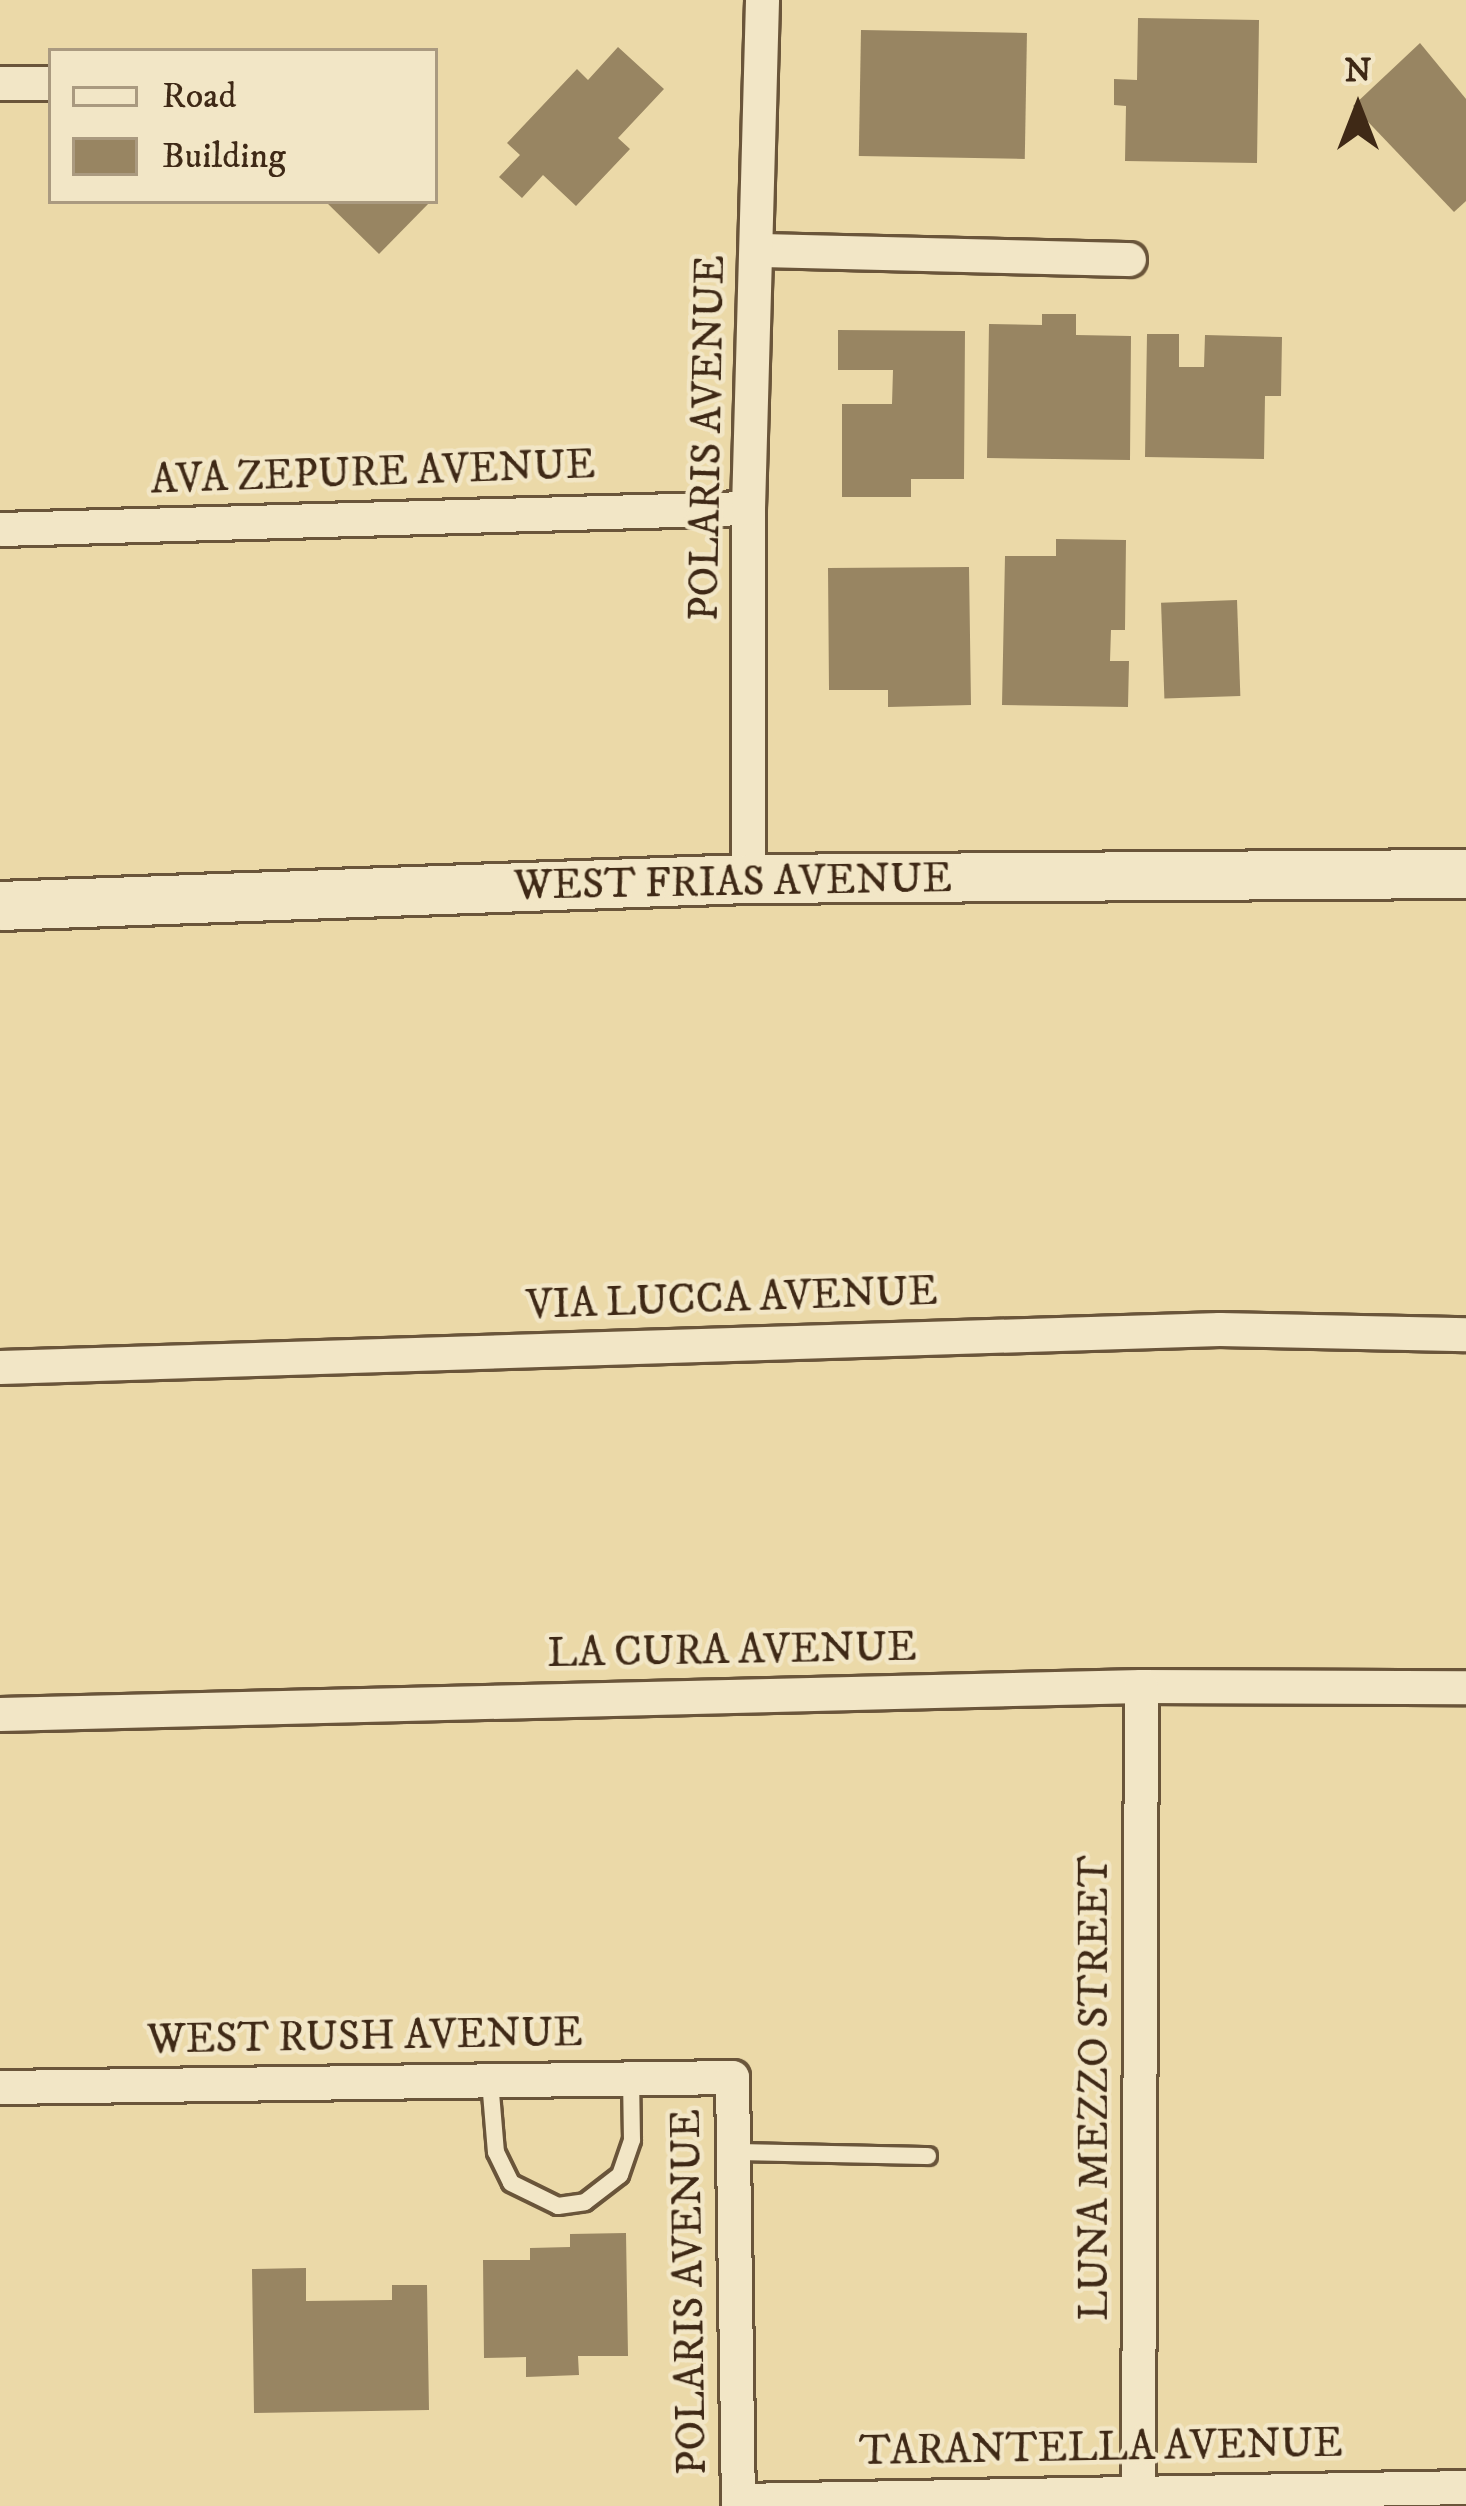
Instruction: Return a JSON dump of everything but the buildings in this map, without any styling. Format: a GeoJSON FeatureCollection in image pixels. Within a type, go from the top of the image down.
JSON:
{"type":"FeatureCollection","features":[{"type":"Feature","properties":{"kind":"street","name":"POLARIS AVENUE"},"geometry":{"type":"LineString","coordinates":[[748,879],[748,508],[762,0]]}},
{"type":"Feature","properties":{"kind":"street"},"geometry":{"type":"LineString","coordinates":[[0,83],[48,82]]}},
{"type":"Feature","properties":{"kind":"street"},"geometry":{"type":"LineString","coordinates":[[758,250],[1129,259]]}},
{"type":"Feature","properties":{"kind":"street","name":"AVA ZEPURE AVENUE"},"geometry":{"type":"LineString","coordinates":[[0,529],[748,508]]}},
{"type":"Feature","properties":{"kind":"street","name":"WEST FRIAS AVENUE"},"geometry":{"type":"LineString","coordinates":[[0,906],[748,879],[1466,874]]}},
{"type":"Feature","properties":{"kind":"street","name":"VIA LUCCA AVENUE"},"geometry":{"type":"LineString","coordinates":[[0,1367],[1219,1329],[1466,1334]]}},
{"type":"Feature","properties":{"kind":"street","name":"LA CURA AVENUE"},"geometry":{"type":"LineString","coordinates":[[0,1714],[1141,1686],[1466,1687]]}},
{"type":"Feature","properties":{"kind":"street","name":"LUNA MEZZO STREET"},"geometry":{"type":"LineString","coordinates":[[1138,2490],[1141,1686]]}},
{"type":"Feature","properties":{"kind":"street","name":"POLARIS AVENUE"},"geometry":{"type":"LineString","coordinates":[[732,2077],[739,2503]]}},
{"type":"Feature","properties":{"kind":"street","name":"WEST RUSH AVENUE"},"geometry":{"type":"LineString","coordinates":[[0,2087],[732,2077]]}},
{"type":"Feature","properties":{"kind":"street","name":"TARANTELLA AVENUE"},"geometry":{"type":"LineString","coordinates":[[739,2503],[1138,2490],[1466,2487]]}},
{"type":"Feature","properties":{"kind":"lane"},"geometry":{"type":"LineString","coordinates":[[490,2081],[496,2152],[512,2183],[559,2206],[585,2202],[620,2175],[632,2140],[631,2079]]}},
{"type":"Feature","properties":{"kind":"lane"},"geometry":{"type":"LineString","coordinates":[[735,2152],[928,2156]]}}]}
